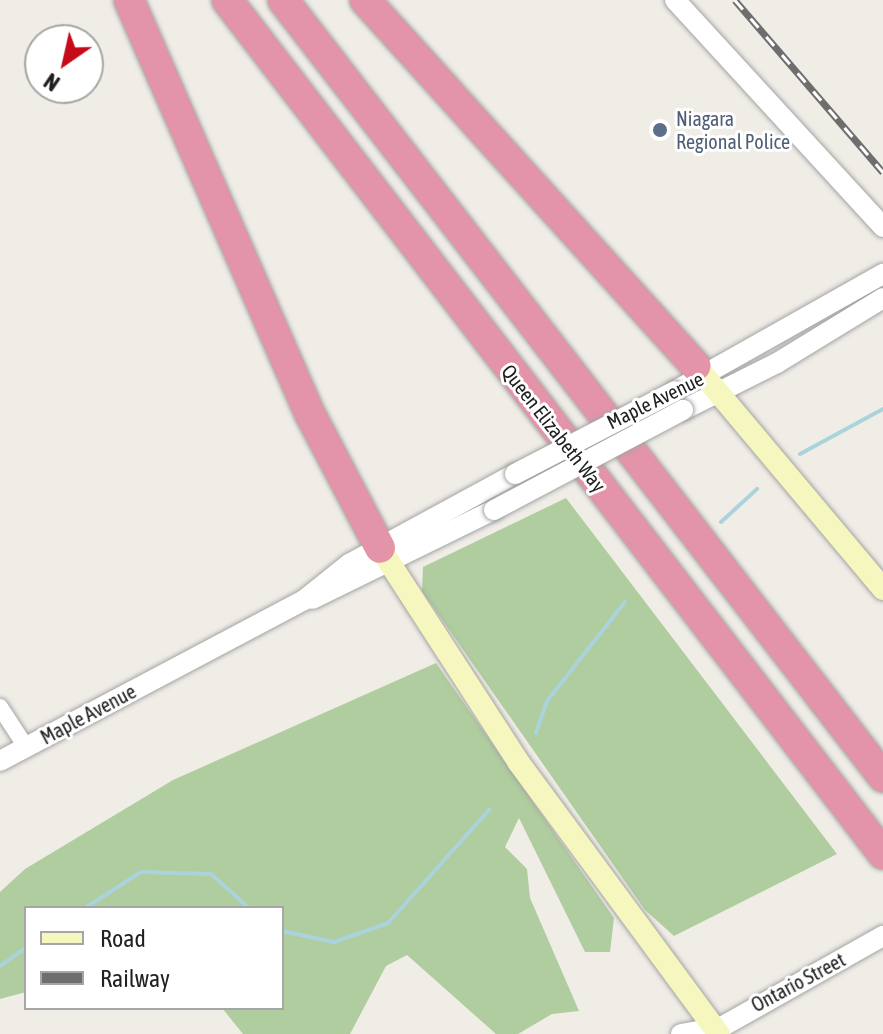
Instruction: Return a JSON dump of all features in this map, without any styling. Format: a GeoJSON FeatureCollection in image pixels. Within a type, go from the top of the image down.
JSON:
{"type":"FeatureCollection","features":[{"type":"Feature","properties":{"kind":"highway"},"geometry":{"type":"LineString","coordinates":[[129,0],[310,414],[386,556]]}},
{"type":"Feature","properties":{"kind":"highway","name":"Queen Elizabeth Way"},"geometry":{"type":"LineString","coordinates":[[227,0],[883,854]]}},
{"type":"Feature","properties":{"kind":"highway"},"geometry":{"type":"LineString","coordinates":[[283,0],[883,777]]}},
{"type":"Feature","properties":{"kind":"highway"},"geometry":{"type":"LineString","coordinates":[[365,0],[707,378]]}},
{"type":"Feature","properties":{"kind":"main road"},"geometry":{"type":"LineString","coordinates":[[707,378],[883,589]]}},
{"type":"Feature","properties":{"kind":"main road"},"geometry":{"type":"LineString","coordinates":[[386,556],[519,763],[714,1032]]}},
{"type":"Feature","properties":{"kind":"street"},"geometry":{"type":"LineString","coordinates":[[675,0],[883,227]]}},
{"type":"Feature","properties":{"kind":"street","name":"Maple Avenue"},"geometry":{"type":"LineString","coordinates":[[0,761],[386,556],[494,510],[679,400],[707,378],[873,297],[883,274]]}},
{"type":"Feature","properties":{"kind":"street","name":"Maple Avenue"},"geometry":{"type":"LineString","coordinates":[[386,556],[483,492],[679,400]]}},
{"type":"Feature","properties":{"kind":"street"},"geometry":{"type":"LineString","coordinates":[[0,707],[26,747]]}},
{"type":"Feature","properties":{"kind":"street","name":"Ontario Street"},"geometry":{"type":"LineString","coordinates":[[681,1034],[714,1032],[878,939]]}},
{"type":"Feature","properties":{"kind":"green space"},"geometry":{"type":"Polygon","coordinates":[[[566,498],[837,854],[674,936],[645,910],[422,591],[423,567],[566,498]]]}},
{"type":"Feature","properties":{"kind":"green space"},"geometry":{"type":"Polygon","coordinates":[[[436,663],[614,918],[610,952],[585,952],[519,818],[505,847],[527,869],[530,898],[579,1011],[552,1014],[518,1034],[496,1034],[407,955],[386,966],[350,1034],[243,1034],[224,1010],[284,1010],[284,906],[24,906],[24,993],[0,999],[0,892],[25,869],[173,780],[436,663]]]}},
{"type":"Feature","properties":{"kind":"waterway"},"geometry":{"type":"LineString","coordinates":[[800,454],[883,409]]}},
{"type":"Feature","properties":{"kind":"waterway"},"geometry":{"type":"LineString","coordinates":[[721,522],[757,489]]}},
{"type":"Feature","properties":{"kind":"waterway"},"geometry":{"type":"LineString","coordinates":[[536,733],[547,701],[625,602]]}},
{"type":"Feature","properties":{"kind":"waterway"},"geometry":{"type":"LineString","coordinates":[[284,931],[334,942],[388,923],[489,810]]}},
{"type":"Feature","properties":{"kind":"waterway"},"geometry":{"type":"LineString","coordinates":[[88,906],[141,872],[211,874],[247,906]]}},
{"type":"Feature","properties":{"kind":"waterway"},"geometry":{"type":"LineString","coordinates":[[0,966],[24,949]]}},
{"type":"Feature","properties":{"kind":"railway"},"geometry":{"type":"LineString","coordinates":[[735,0],[883,172]]}},
{"type":"Feature","properties":{"kind":"place","name":"Niagara Regional Police"},"geometry":{"type":"Point","coordinates":[660,130]}}]}
